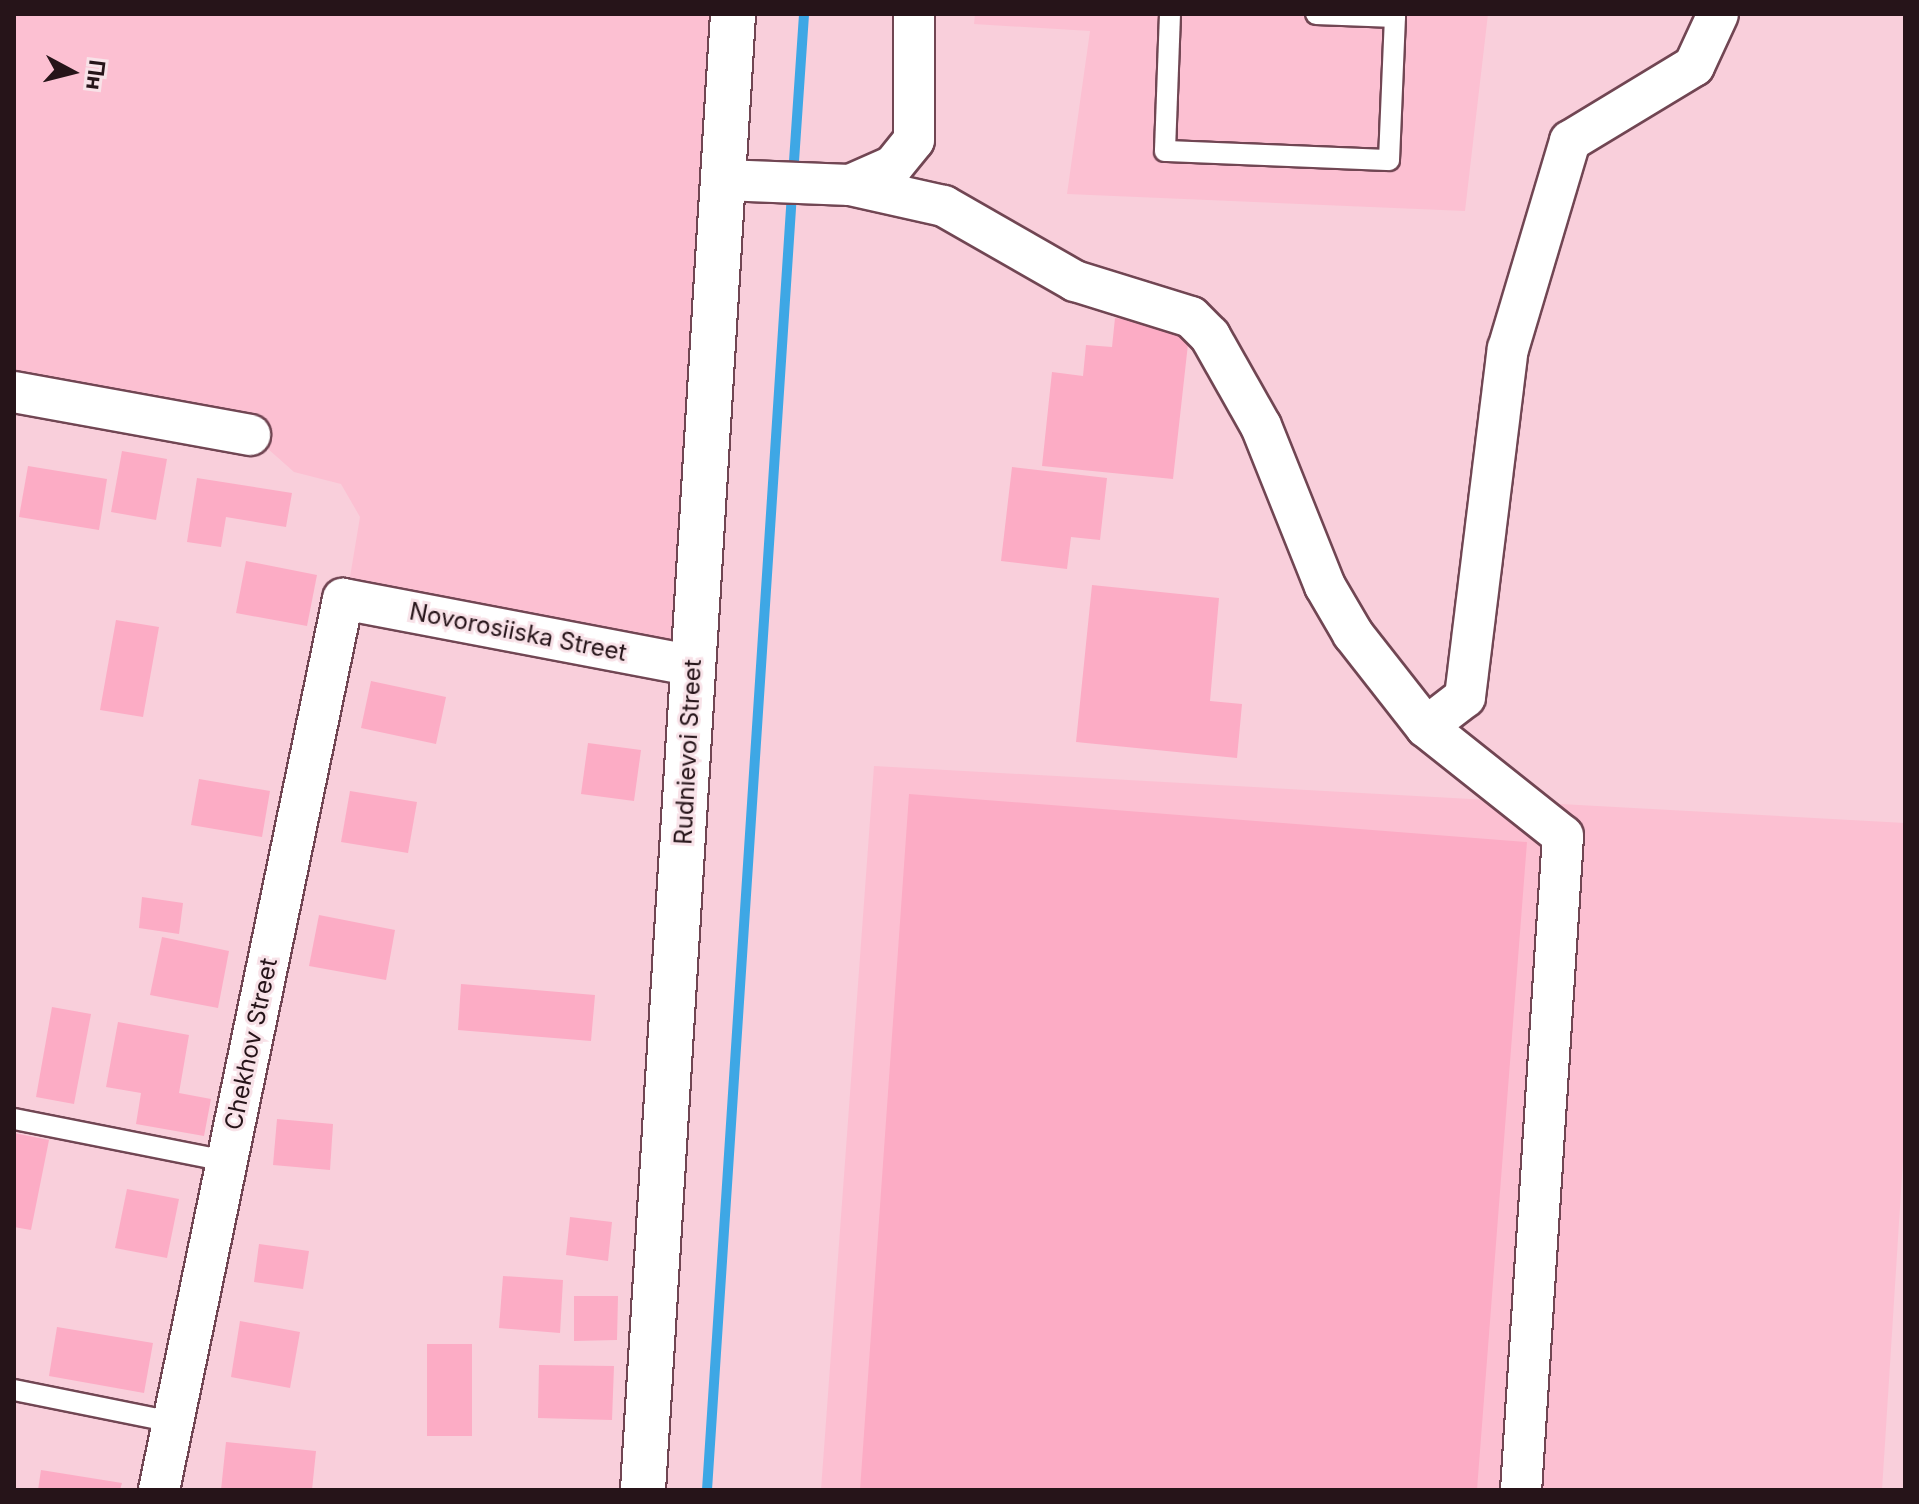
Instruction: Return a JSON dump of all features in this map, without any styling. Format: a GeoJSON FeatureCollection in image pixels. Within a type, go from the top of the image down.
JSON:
{"type":"FeatureCollection","features":[{"type":"Feature","properties":{"kind":"street","name":"Rudnievoi Street"},"geometry":{"type":"LineString","coordinates":[[643,1490],[733,14]]}},
{"type":"Feature","properties":{"kind":"street"},"geometry":{"type":"LineString","coordinates":[[850,185],[893,166],[914,140],[914,14]]}},
{"type":"Feature","properties":{"kind":"street"},"geometry":{"type":"LineString","coordinates":[[1426,727],[1465,697],[1508,349],[1570,141],[1694,66],[1718,14]]}},
{"type":"Feature","properties":{"kind":"street"},"geometry":{"type":"LineString","coordinates":[[723,180],[850,185],[944,206],[1075,281],[1191,317],[1210,336],[1261,426],[1325,586],[1426,727],[1563,836],[1521,1490]]}},
{"type":"Feature","properties":{"kind":"street"},"geometry":{"type":"LineString","coordinates":[[14,392],[250,435]]}},
{"type":"Feature","properties":{"kind":"street","name":"Novorosiiska Street"},"geometry":{"type":"LineString","coordinates":[[343,599],[693,666]]}},
{"type":"Feature","properties":{"kind":"street","name":"Chekhov Street"},"geometry":{"type":"LineString","coordinates":[[159,1490],[343,599]]}},
{"type":"Feature","properties":{"kind":"lane"},"geometry":{"type":"LineString","coordinates":[[1170,14],[1165,151],[1389,160],[1395,17],[1316,14]]}},
{"type":"Feature","properties":{"kind":"lane"},"geometry":{"type":"LineString","coordinates":[[14,1119],[227,1161]]}},
{"type":"Feature","properties":{"kind":"lane"},"geometry":{"type":"LineString","coordinates":[[14,1390],[173,1422]]}},
{"type":"Feature","properties":{"kind":"shaded area"},"geometry":{"type":"Polygon","coordinates":[[[14,14],[718,14],[682,658],[347,595],[360,517],[341,484],[294,472],[250,433],[14,389],[14,14]]]}},
{"type":"Feature","properties":{"kind":"shaded area"},"geometry":{"type":"Polygon","coordinates":[[[975,14],[1488,14],[1465,211],[1067,194],[1090,31],[974,24],[975,14]]]}},
{"type":"Feature","properties":{"kind":"shaded area"},"geometry":{"type":"Polygon","coordinates":[[[874,766],[1905,823],[1905,1128],[1882,1490],[821,1490],[874,766]]]}},
{"type":"Feature","properties":{"kind":"building"},"geometry":{"type":"Polygon","coordinates":[[[1115,318],[1190,326],[1173,479],[1042,466],[1052,372],[1083,376],[1086,345],[1112,347],[1115,318]]]}},
{"type":"Feature","properties":{"kind":"building"},"geometry":{"type":"Polygon","coordinates":[[[122,451],[167,459],[156,520],[111,512],[122,451]]]}},
{"type":"Feature","properties":{"kind":"building"},"geometry":{"type":"Polygon","coordinates":[[[28,466],[107,479],[99,530],[19,517],[28,466]]]}},
{"type":"Feature","properties":{"kind":"building"},"geometry":{"type":"Polygon","coordinates":[[[1012,467],[1107,478],[1100,540],[1071,537],[1067,569],[1001,561],[1012,467]]]}},
{"type":"Feature","properties":{"kind":"building"},"geometry":{"type":"Polygon","coordinates":[[[197,478],[292,493],[286,527],[226,517],[221,547],[187,542],[197,478]]]}},
{"type":"Feature","properties":{"kind":"building"},"geometry":{"type":"Polygon","coordinates":[[[246,561],[317,575],[307,626],[236,613],[246,561]]]}},
{"type":"Feature","properties":{"kind":"building"},"geometry":{"type":"Polygon","coordinates":[[[1092,585],[1219,598],[1210,701],[1242,704],[1237,758],[1076,742],[1092,585]]]}},
{"type":"Feature","properties":{"kind":"building"},"geometry":{"type":"Polygon","coordinates":[[[116,620],[159,627],[143,717],[100,710],[116,620]]]}},
{"type":"Feature","properties":{"kind":"building"},"geometry":{"type":"Polygon","coordinates":[[[371,681],[446,697],[436,744],[361,728],[371,681]]]}},
{"type":"Feature","properties":{"kind":"building"},"geometry":{"type":"Polygon","coordinates":[[[588,743],[641,750],[634,801],[581,794],[588,743]]]}},
{"type":"Feature","properties":{"kind":"building"},"geometry":{"type":"Polygon","coordinates":[[[199,779],[270,791],[262,837],[191,825],[199,779]]]}},
{"type":"Feature","properties":{"kind":"building"},"geometry":{"type":"Polygon","coordinates":[[[350,791],[417,802],[408,853],[341,842],[350,791]]]}},
{"type":"Feature","properties":{"kind":"building"},"geometry":{"type":"Polygon","coordinates":[[[909,794],[1527,842],[1477,1490],[860,1490],[909,794]]]}},
{"type":"Feature","properties":{"kind":"building"},"geometry":{"type":"Polygon","coordinates":[[[142,897],[183,903],[179,934],[139,928],[142,897]]]}},
{"type":"Feature","properties":{"kind":"building"},"geometry":{"type":"Polygon","coordinates":[[[319,915],[395,930],[386,980],[309,966],[319,915]]]}},
{"type":"Feature","properties":{"kind":"building"},"geometry":{"type":"Polygon","coordinates":[[[162,937],[229,951],[218,1008],[150,995],[162,937]]]}},
{"type":"Feature","properties":{"kind":"building"},"geometry":{"type":"Polygon","coordinates":[[[461,984],[595,995],[591,1041],[458,1030],[461,984]]]}},
{"type":"Feature","properties":{"kind":"building"},"geometry":{"type":"Polygon","coordinates":[[[52,1007],[91,1014],[74,1104],[36,1097],[52,1007]]]}},
{"type":"Feature","properties":{"kind":"building"},"geometry":{"type":"Polygon","coordinates":[[[118,1022],[189,1035],[179,1093],[211,1099],[204,1136],[136,1124],[141,1093],[106,1087],[118,1022]]]}},
{"type":"Feature","properties":{"kind":"building"},"geometry":{"type":"Polygon","coordinates":[[[277,1119],[333,1124],[330,1170],[273,1165],[277,1119]]]}},
{"type":"Feature","properties":{"kind":"building"},"geometry":{"type":"Polygon","coordinates":[[[14,1133],[49,1140],[31,1230],[14,1227],[14,1133]]]}},
{"type":"Feature","properties":{"kind":"building"},"geometry":{"type":"Polygon","coordinates":[[[127,1189],[179,1199],[167,1258],[115,1248],[127,1189]]]}},
{"type":"Feature","properties":{"kind":"building"},"geometry":{"type":"Polygon","coordinates":[[[570,1217],[612,1222],[608,1261],[566,1255],[570,1217]]]}},
{"type":"Feature","properties":{"kind":"building"},"geometry":{"type":"Polygon","coordinates":[[[259,1244],[309,1251],[303,1289],[254,1282],[259,1244]]]}},
{"type":"Feature","properties":{"kind":"building"},"geometry":{"type":"Polygon","coordinates":[[[503,1276],[563,1280],[560,1333],[499,1328],[503,1276]]]}},
{"type":"Feature","properties":{"kind":"building"},"geometry":{"type":"Polygon","coordinates":[[[574,1296],[618,1296],[617,1340],[574,1341],[574,1296]]]}},
{"type":"Feature","properties":{"kind":"building"},"geometry":{"type":"Polygon","coordinates":[[[240,1321],[300,1332],[290,1388],[231,1377],[240,1321]]]}},
{"type":"Feature","properties":{"kind":"building"},"geometry":{"type":"Polygon","coordinates":[[[57,1327],[153,1343],[144,1393],[49,1376],[57,1327]]]}},
{"type":"Feature","properties":{"kind":"building"},"geometry":{"type":"Polygon","coordinates":[[[427,1344],[472,1344],[472,1436],[427,1436],[427,1344]]]}},
{"type":"Feature","properties":{"kind":"building"},"geometry":{"type":"Polygon","coordinates":[[[539,1365],[614,1366],[612,1420],[538,1418],[539,1365]]]}},
{"type":"Feature","properties":{"kind":"building"},"geometry":{"type":"Polygon","coordinates":[[[226,1442],[316,1451],[312,1490],[221,1490],[226,1442]]]}},
{"type":"Feature","properties":{"kind":"building"},"geometry":{"type":"Polygon","coordinates":[[[41,1470],[122,1483],[120,1490],[38,1490],[41,1470]]]}},
{"type":"Feature","properties":{"kind":"waterway"},"geometry":{"type":"LineString","coordinates":[[793,176],[804,14]]}},
{"type":"Feature","properties":{"kind":"waterway"},"geometry":{"type":"LineString","coordinates":[[707,1490],[792,192]]}}]}
